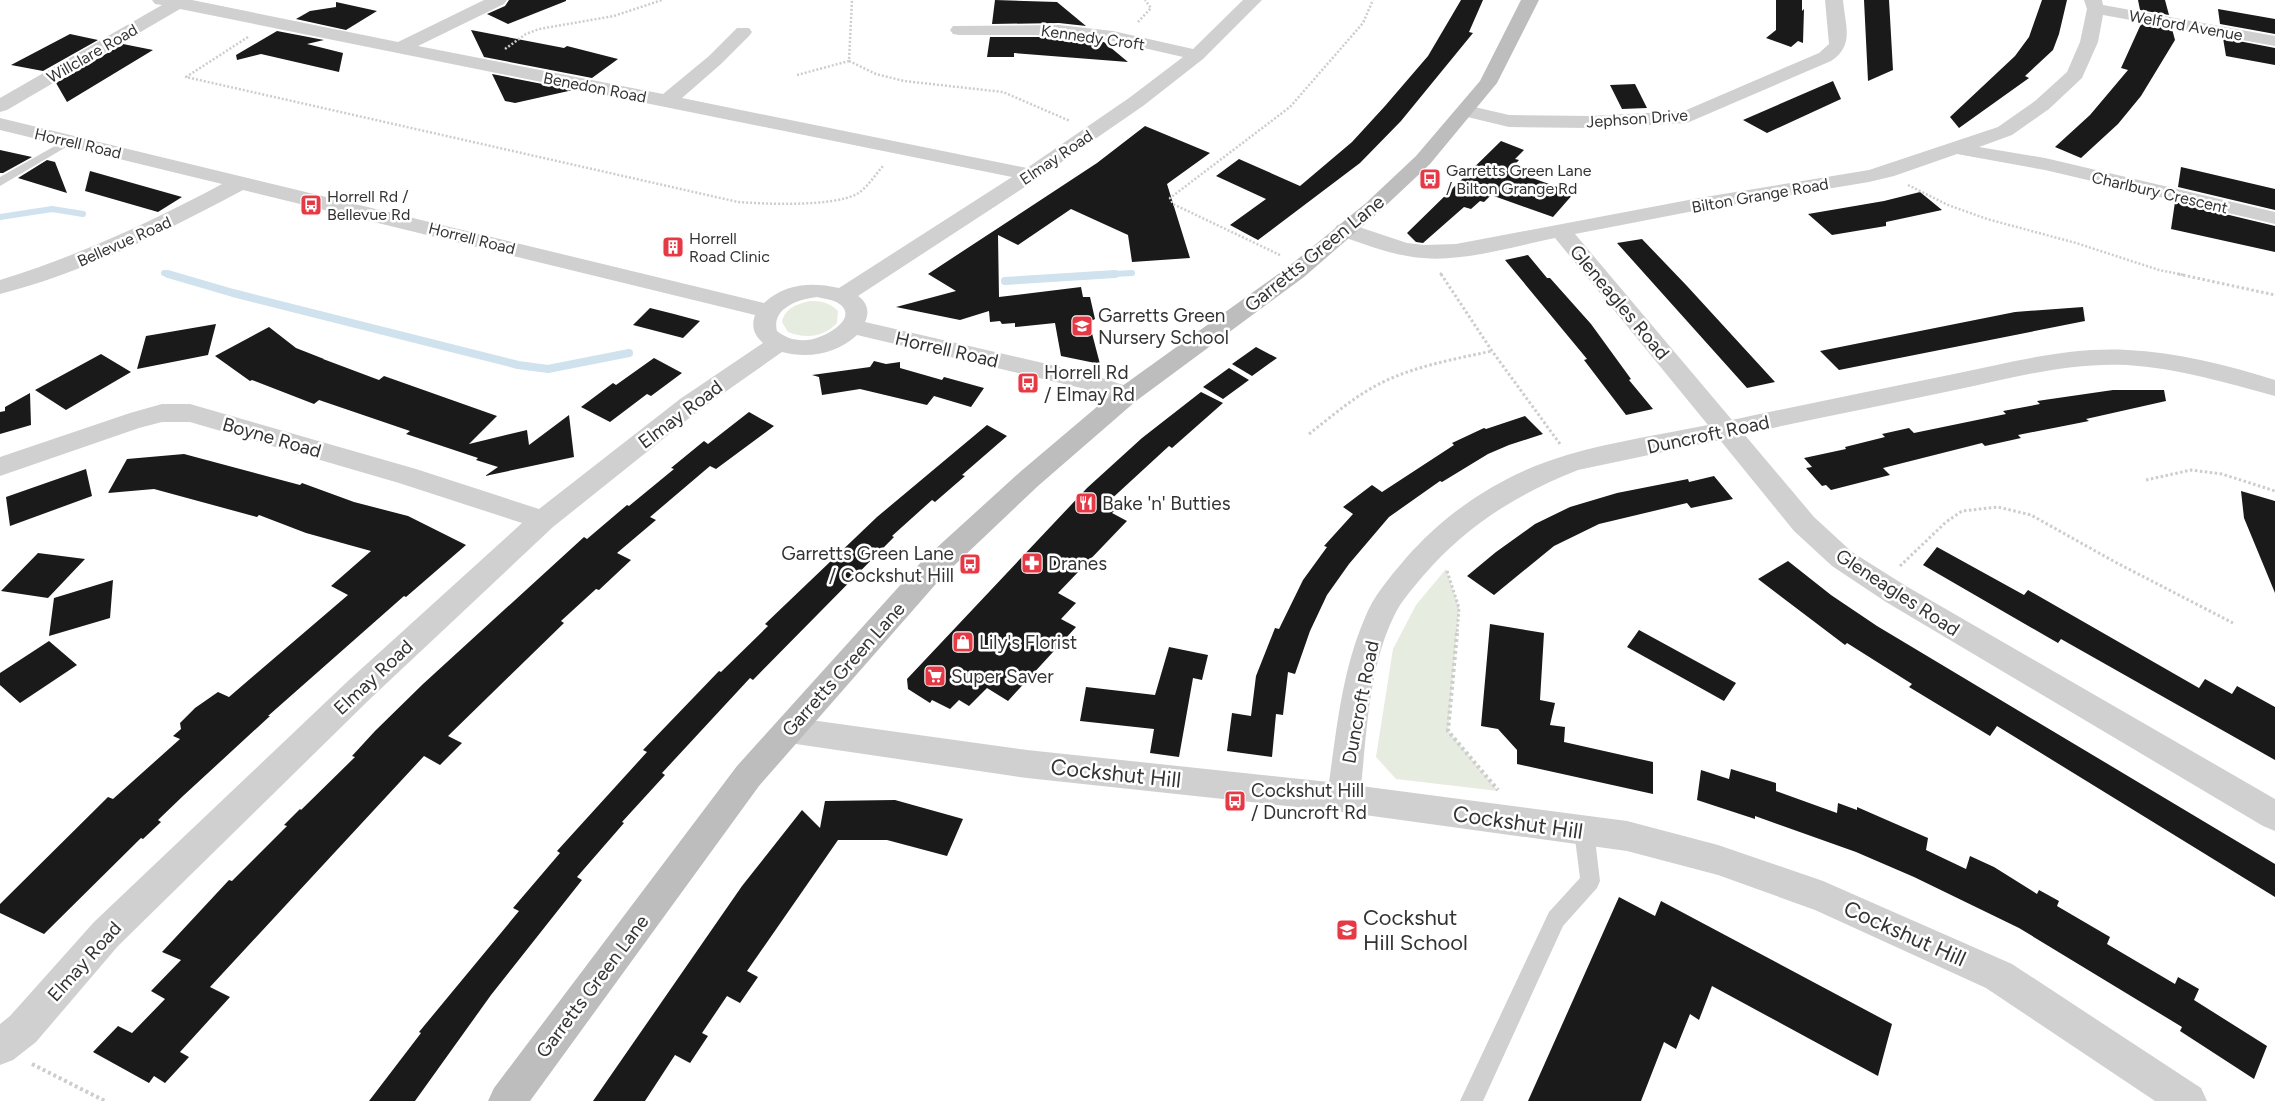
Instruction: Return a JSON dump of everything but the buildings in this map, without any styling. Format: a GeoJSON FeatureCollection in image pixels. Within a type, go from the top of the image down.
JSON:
{"type":"FeatureCollection","features":[{"type":"Feature","properties":{"kind":"street"},"geometry":{"type":"LineString","coordinates":[[401,47],[498,0]]}},
{"type":"Feature","properties":{"kind":"street","name":"Elmay Road"},"geometry":{"type":"LineString","coordinates":[[843,295],[1030,175],[1094,131],[1196,55],[1253,0]]}},
{"type":"Feature","properties":{"kind":"street","name":"Garretts Green Lane"},"geometry":{"type":"LineString","coordinates":[[507,1101],[742,784],[932,569],[1029,479],[1127,395],[1302,267],[1423,160],[1488,83],[1530,0]]}},
{"type":"Feature","properties":{"kind":"street","name":"Jephson Drive"},"geometry":{"type":"LineString","coordinates":[[1466,111],[1517,121],[1590,122],[1687,117],[1825,58],[1834,51],[1838,44],[1834,0]]}},
{"type":"Feature","properties":{"kind":"street","name":"Benedon Road"},"geometry":{"type":"LineString","coordinates":[[174,1],[1030,175]]}},
{"type":"Feature","properties":{"kind":"street","name":"Willclare Road"},"geometry":{"type":"LineString","coordinates":[[0,106],[174,1]]}},
{"type":"Feature","properties":{"kind":"street","name":"Welford Avenue"},"geometry":{"type":"LineString","coordinates":[[2095,5],[2275,41]]}},
{"type":"Feature","properties":{"kind":"street","name":"Bilton Grange Road"},"geometry":{"type":"LineString","coordinates":[[1346,230],[1404,249],[1424,252],[1456,251],[1560,230],[1887,172],[1958,149],[2005,131],[2042,105],[2075,74],[2089,42],[2095,5]]}},
{"type":"Feature","properties":{"kind":"street","name":"Kennedy Croft"},"geometry":{"type":"LineString","coordinates":[[959,30],[1059,30],[1123,38],[1196,55]]}},
{"type":"Feature","properties":{"kind":"street"},"geometry":{"type":"LineString","coordinates":[[667,101],[715,60],[743,32]]}},
{"type":"Feature","properties":{"kind":"street","name":"Horrell Road"},"geometry":{"type":"LineString","coordinates":[[0,124],[768,311]]}},
{"type":"Feature","properties":{"kind":"street","name":"Charlbury Crescent"},"geometry":{"type":"LineString","coordinates":[[2005,131],[2045,164]]}},
{"type":"Feature","properties":{"kind":"street","name":"Charlbury Crescent"},"geometry":{"type":"LineString","coordinates":[[1958,149],[2045,164],[2275,218]]}},
{"type":"Feature","properties":{"kind":"street","name":"Bellevue Road"},"geometry":{"type":"LineString","coordinates":[[0,287],[71,264],[134,238],[242,182]]}},
{"type":"Feature","properties":{"kind":"street","name":"Gleneagles Road"},"geometry":{"type":"LineString","coordinates":[[1560,230],[1804,524],[1842,559],[2036,677],[2275,816]]}},
{"type":"Feature","properties":{"kind":"street"},"geometry":{"type":"LineString","coordinates":[[817,290],[843,295],[856,306],[858,312],[853,327],[843,337],[828,344],[811,348],[793,348],[778,344],[769,338],[764,330],[764,320],[768,311],[776,303],[788,296],[817,290]]}},
{"type":"Feature","properties":{"kind":"street","name":"Horrell Road"},"geometry":{"type":"LineString","coordinates":[[853,327],[1086,381],[1127,395]]}},
{"type":"Feature","properties":{"kind":"street","name":"Elmay Road"},"geometry":{"type":"LineString","coordinates":[[13,1054],[23,1029],[106,934],[360,689],[544,520],[689,405],[778,344]]}},
{"type":"Feature","properties":{"kind":"street","name":"Duncroft Road"},"geometry":{"type":"LineString","coordinates":[[1343,798],[1358,696],[1370,643],[1378,618],[1396,590],[1427,551],[1475,510],[1505,491],[1545,473],[1573,462],[2063,361],[2104,357],[2148,359],[2187,364],[2275,388]]}},
{"type":"Feature","properties":{"kind":"street","name":"Boyne Road"},"geometry":{"type":"LineString","coordinates":[[0,467],[162,413],[190,413],[407,476],[544,520]]}},
{"type":"Feature","properties":{"kind":"street","name":"Cockshut Hill"},"geometry":{"type":"LineString","coordinates":[[789,730],[1027,764],[1343,798],[1626,836],[1718,860],[1832,901],[1999,976],[2188,1101]]}},
{"type":"Feature","properties":{"kind":"lane"},"geometry":{"type":"LineString","coordinates":[[0,182],[69,140]]}},
{"type":"Feature","properties":{"kind":"lane"},"geometry":{"type":"LineString","coordinates":[[1471,1101],[1556,919],[1590,881],[1584,831]]}},
{"type":"Feature","properties":{"kind":"path"},"geometry":{"type":"LineString","coordinates":[[484,64],[526,34],[539,28],[614,16],[662,0]]}},
{"type":"Feature","properties":{"kind":"path"},"geometry":{"type":"LineString","coordinates":[[849,61],[852,0]]}},
{"type":"Feature","properties":{"kind":"path"},"geometry":{"type":"LineString","coordinates":[[1123,38],[1151,8],[1145,0]]}},
{"type":"Feature","properties":{"kind":"path"},"geometry":{"type":"LineString","coordinates":[[1302,267],[1173,204],[1170,198],[1290,107],[1363,23],[1373,0]]}},
{"type":"Feature","properties":{"kind":"path"},"geometry":{"type":"LineString","coordinates":[[274,21],[186,77],[738,202],[768,203],[849,197],[858,194],[899,147]]}},
{"type":"Feature","properties":{"kind":"path"},"geometry":{"type":"LineString","coordinates":[[797,75],[849,61],[876,74],[904,81],[1003,92],[1021,102],[1094,131]]}},
{"type":"Feature","properties":{"kind":"path"},"geometry":{"type":"LineString","coordinates":[[1887,172],[1924,194],[1987,219],[2076,243],[2159,270],[2275,295]]}},
{"type":"Feature","properties":{"kind":"path"},"geometry":{"type":"LineString","coordinates":[[1424,252],[1492,351],[1573,462]]}},
{"type":"Feature","properties":{"kind":"path"},"geometry":{"type":"LineString","coordinates":[[1309,434],[1334,413],[1390,379],[1435,363],[1492,351]]}},
{"type":"Feature","properties":{"kind":"path"},"geometry":{"type":"LineString","coordinates":[[2146,480],[2192,470],[2222,474],[2275,490]]}},
{"type":"Feature","properties":{"kind":"path"},"geometry":{"type":"LineString","coordinates":[[1882,584],[1946,522],[1962,511],[1998,507],[2030,515],[2115,562],[2233,623]]}},
{"type":"Feature","properties":{"kind":"path"},"geometry":{"type":"LineString","coordinates":[[1427,551],[1446,569],[1458,608],[1448,731],[1498,791]]}},
{"type":"Feature","properties":{"kind":"path"},"geometry":{"type":"LineString","coordinates":[[13,1054],[105,1101]]}},
{"type":"Feature","properties":{"kind":"shaded area"},"geometry":{"type":"Polygon","coordinates":[[[818,301],[835,308],[838,311],[837,323],[821,334],[801,336],[788,332],[782,322],[786,313],[796,305],[818,301]]]}},
{"type":"Feature","properties":{"kind":"shaded area"},"geometry":{"type":"Polygon","coordinates":[[[1446,569],[1459,608],[1448,731],[1498,791],[1396,779],[1376,757],[1393,649],[1416,605],[1446,569]]]}},
{"type":"Feature","properties":{"kind":"waterway"},"geometry":{"type":"LineString","coordinates":[[0,217],[52,209],[83,214]]}},
{"type":"Feature","properties":{"kind":"waterway"},"geometry":{"type":"LineString","coordinates":[[164,273],[168,274]]}},
{"type":"Feature","properties":{"kind":"waterway"},"geometry":{"type":"LineString","coordinates":[[1095,275],[1132,273]]}},
{"type":"Feature","properties":{"kind":"waterway"},"geometry":{"type":"LineString","coordinates":[[168,274],[172,275]]}},
{"type":"Feature","properties":{"kind":"waterway"},"geometry":{"type":"LineString","coordinates":[[168,274],[233,293],[518,365],[548,369],[629,353]]}},
{"type":"Feature","properties":{"kind":"waterway"},"geometry":{"type":"LineString","coordinates":[[1005,281],[1115,274]]}},
{"type":"Feature","properties":{"kind":"place","name":"Garretts Green Lane / Bilton Grange Rd"},"geometry":{"type":"Point","coordinates":[1430,179]}},
{"type":"Feature","properties":{"kind":"place","name":"Horrell Rd / Bellevue Rd"},"geometry":{"type":"Point","coordinates":[311,205]}},
{"type":"Feature","properties":{"kind":"place","name":"Horrell Road Clinic"},"geometry":{"type":"Point","coordinates":[673,247]}},
{"type":"Feature","properties":{"kind":"place","name":"Garretts Green Nursery School"},"geometry":{"type":"Point","coordinates":[1082,326]}},
{"type":"Feature","properties":{"kind":"place","name":"Horrell Rd / Elmay Rd"},"geometry":{"type":"Point","coordinates":[1028,383]}},
{"type":"Feature","properties":{"kind":"place","name":"Bake 'n' Butties"},"geometry":{"type":"Point","coordinates":[1086,503]}},
{"type":"Feature","properties":{"kind":"place","name":"Dranes"},"geometry":{"type":"Point","coordinates":[1032,563]}},
{"type":"Feature","properties":{"kind":"place","name":"Garretts Green Lane / Cockshut Hill"},"geometry":{"type":"Point","coordinates":[970,564]}},
{"type":"Feature","properties":{"kind":"place","name":"Lily's Florist"},"geometry":{"type":"Point","coordinates":[963,642]}},
{"type":"Feature","properties":{"kind":"place","name":"Super Saver"},"geometry":{"type":"Point","coordinates":[935,676]}},
{"type":"Feature","properties":{"kind":"place","name":"Cockshut Hill / Duncroft Rd"},"geometry":{"type":"Point","coordinates":[1235,801]}},
{"type":"Feature","properties":{"kind":"place","name":"Cockshut Hill School"},"geometry":{"type":"Point","coordinates":[1347,930]}}]}
